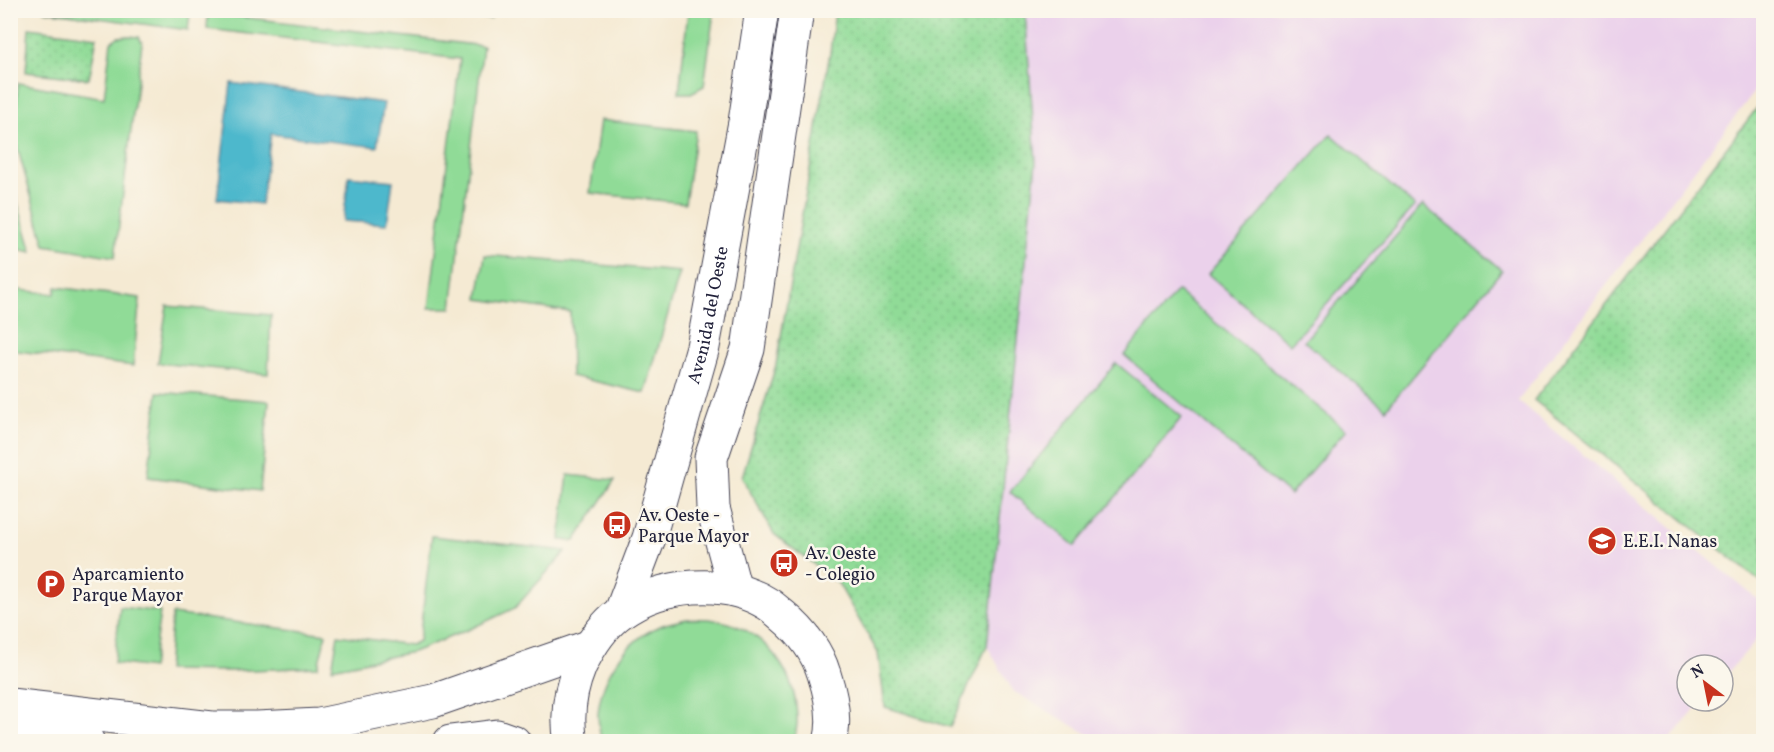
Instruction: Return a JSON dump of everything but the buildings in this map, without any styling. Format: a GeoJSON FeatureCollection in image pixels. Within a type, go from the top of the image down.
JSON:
{"type":"FeatureCollection","features":[{"type":"Feature","properties":{"kind":"street","name":"Avenida del Oeste"},"geometry":{"type":"LineString","coordinates":[[621,612],[649,538],[704,347],[743,134],[762,10]]}},
{"type":"Feature","properties":{"kind":"street"},"geometry":{"type":"LineString","coordinates":[[735,590],[713,508],[711,458],[748,349],[797,10]]}},
{"type":"Feature","properties":{"kind":"street"},"geometry":{"type":"LineString","coordinates":[[571,741],[568,726],[572,685],[588,647],[603,628],[621,612],[657,593],[696,586],[735,590],[768,604],[799,629],[821,663],[832,699],[834,740]]}},
{"type":"Feature","properties":{"kind":"street"},"geometry":{"type":"LineString","coordinates":[[10,705],[212,728],[319,724],[433,700],[588,647]]}},
{"type":"Feature","properties":{"kind":"street"},"geometry":{"type":"LineString","coordinates":[[10,733],[43,739],[88,741]]}},
{"type":"Feature","properties":{"kind":"street"},"geometry":{"type":"LineString","coordinates":[[450,741],[497,735],[514,741]]}},
{"type":"Feature","properties":{"kind":"shaded area"},"geometry":{"type":"Polygon","coordinates":[[[1025,11],[1763,11],[1763,80],[1518,401],[1763,604],[1763,632],[1735,664],[1735,653],[1675,653],[1675,713],[1692,713],[1668,741],[1100,741],[1013,691],[987,646],[1036,162],[1025,11]]]}},
{"type":"Feature","properties":{"kind":"green space"},"geometry":{"type":"Polygon","coordinates":[[[44,11],[178,11],[190,13],[188,30],[44,11]]]}},
{"type":"Feature","properties":{"kind":"green space"},"geometry":{"type":"Polygon","coordinates":[[[409,11],[492,11],[491,19],[409,11]]]}},
{"type":"Feature","properties":{"kind":"green space"},"geometry":{"type":"Polygon","coordinates":[[[688,11],[714,11],[704,86],[691,93],[679,93],[688,11]]]}},
{"type":"Feature","properties":{"kind":"green space"},"geometry":{"type":"Polygon","coordinates":[[[835,11],[1025,11],[1036,162],[987,646],[950,727],[885,707],[878,653],[838,583],[774,534],[742,477],[776,365],[830,53],[835,11]]]}},
{"type":"Feature","properties":{"kind":"green space"},"geometry":{"type":"Polygon","coordinates":[[[208,13],[483,46],[452,308],[429,308],[460,59],[207,29],[208,13]]]}},
{"type":"Feature","properties":{"kind":"green space"},"geometry":{"type":"Polygon","coordinates":[[[29,28],[97,37],[89,79],[26,72],[29,28]]]}},
{"type":"Feature","properties":{"kind":"green space"},"geometry":{"type":"Polygon","coordinates":[[[118,37],[139,37],[142,43],[115,257],[45,245],[14,136],[18,83],[104,98],[111,42],[118,37]]]}},
{"type":"Feature","properties":{"kind":"green space"},"geometry":{"type":"Polygon","coordinates":[[[1763,100],[1763,584],[1534,400],[1763,100]]]}},
{"type":"Feature","properties":{"kind":"green space"},"geometry":{"type":"Polygon","coordinates":[[[600,120],[696,131],[685,203],[590,193],[600,120]]]}},
{"type":"Feature","properties":{"kind":"green space"},"geometry":{"type":"Polygon","coordinates":[[[1331,134],[1415,206],[1290,344],[1208,274],[1331,134]]]}},
{"type":"Feature","properties":{"kind":"green space"},"geometry":{"type":"Polygon","coordinates":[[[11,181],[32,252],[11,248],[11,181]]]}},
{"type":"Feature","properties":{"kind":"green space"},"geometry":{"type":"Polygon","coordinates":[[[1423,205],[1502,270],[1386,409],[1304,341],[1423,205]]]}},
{"type":"Feature","properties":{"kind":"green space"},"geometry":{"type":"Polygon","coordinates":[[[485,255],[680,272],[645,393],[571,376],[570,312],[478,299],[485,255]]]}},
{"type":"Feature","properties":{"kind":"green space"},"geometry":{"type":"Polygon","coordinates":[[[56,287],[140,298],[133,366],[11,350],[11,289],[55,294],[56,287]]]}},
{"type":"Feature","properties":{"kind":"green space"},"geometry":{"type":"Polygon","coordinates":[[[1177,291],[1346,430],[1290,495],[1124,355],[1177,291]]]}},
{"type":"Feature","properties":{"kind":"green space"},"geometry":{"type":"Polygon","coordinates":[[[167,306],[271,315],[268,374],[158,363],[167,306]]]}},
{"type":"Feature","properties":{"kind":"green space"},"geometry":{"type":"Polygon","coordinates":[[[1116,363],[1182,417],[1075,546],[1010,492],[1116,363]]]}},
{"type":"Feature","properties":{"kind":"green space"},"geometry":{"type":"Polygon","coordinates":[[[158,392],[269,401],[260,491],[148,477],[158,392]]]}},
{"type":"Feature","properties":{"kind":"green space"},"geometry":{"type":"Polygon","coordinates":[[[568,475],[615,480],[575,541],[560,540],[568,475]]]}},
{"type":"Feature","properties":{"kind":"green space"},"geometry":{"type":"Polygon","coordinates":[[[432,536],[566,551],[515,608],[413,652],[332,668],[338,635],[411,645],[419,641],[432,536]]]}},
{"type":"Feature","properties":{"kind":"green space"},"geometry":{"type":"Polygon","coordinates":[[[120,607],[160,612],[152,668],[114,663],[120,607]]]}},
{"type":"Feature","properties":{"kind":"green space"},"geometry":{"type":"Polygon","coordinates":[[[172,614],[326,634],[318,667],[230,671],[167,670],[172,614]]]}},
{"type":"Feature","properties":{"kind":"green space"},"geometry":{"type":"Polygon","coordinates":[[[687,619],[712,619],[732,624],[762,642],[774,654],[791,684],[795,701],[797,727],[794,741],[601,741],[598,714],[600,700],[604,686],[617,661],[626,650],[647,633],[663,625],[687,619]]]}},
{"type":"Feature","properties":{"kind":"water"},"geometry":{"type":"Polygon","coordinates":[[[231,83],[384,103],[377,147],[271,134],[261,204],[217,199],[231,83]]]}},
{"type":"Feature","properties":{"kind":"water"},"geometry":{"type":"Polygon","coordinates":[[[349,176],[393,181],[387,224],[343,221],[349,176]]]}},
{"type":"Feature","properties":{"kind":"place","name":"Av. Oeste - Parque Mayor"},"geometry":{"type":"Point","coordinates":[617,525]}},
{"type":"Feature","properties":{"kind":"place","name":"E.E.I. Nanas"},"geometry":{"type":"Point","coordinates":[1602,541]}},
{"type":"Feature","properties":{"kind":"place","name":"Av. Oeste - Colegio"},"geometry":{"type":"Point","coordinates":[784,563]}},
{"type":"Feature","properties":{"kind":"place","name":"Aparcamiento Parque Mayor"},"geometry":{"type":"Point","coordinates":[51,584]}}]}
